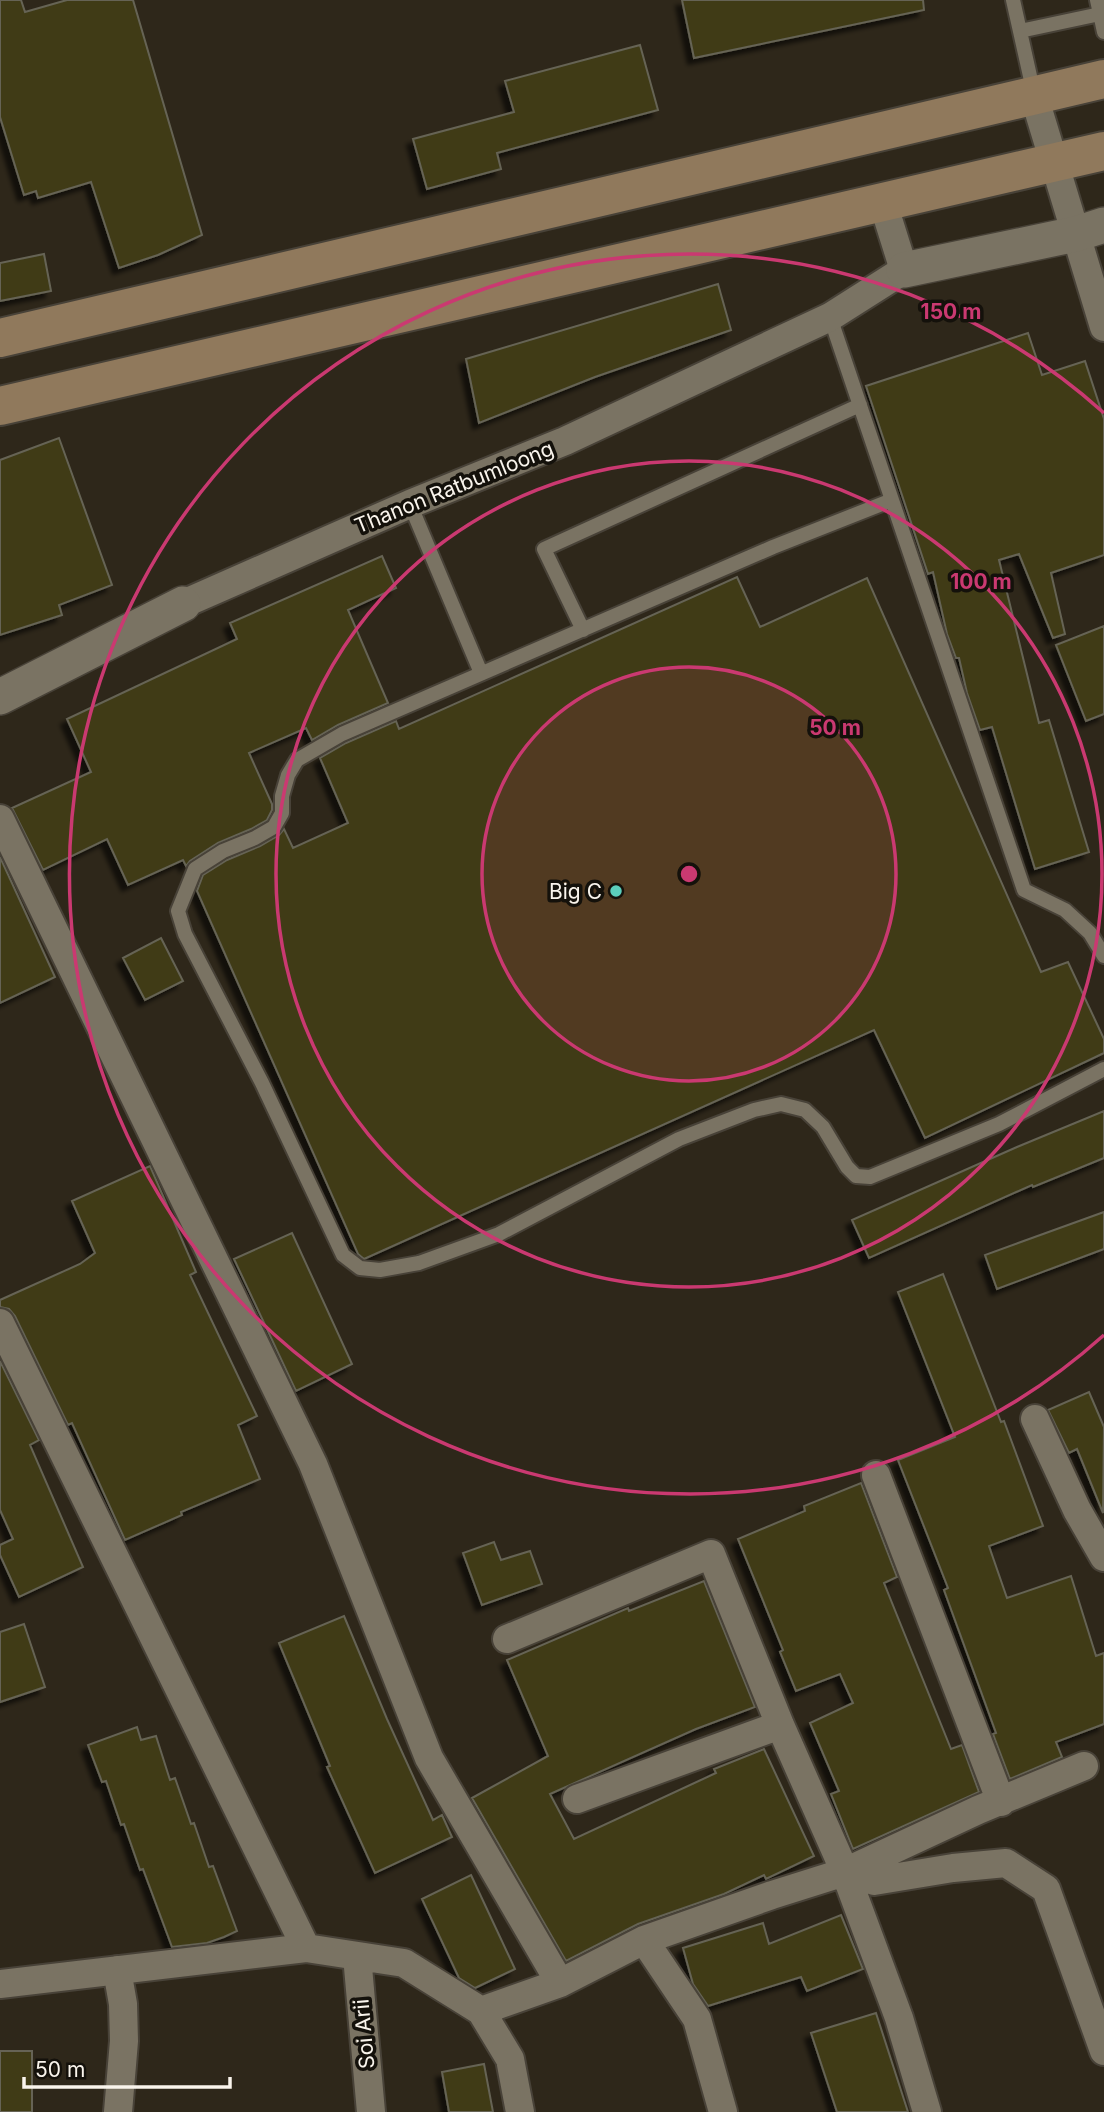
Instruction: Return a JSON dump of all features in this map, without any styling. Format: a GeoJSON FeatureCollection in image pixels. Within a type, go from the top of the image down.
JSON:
{"type":"FeatureCollection","features":[{"type":"Feature","properties":{"kind":"main road"},"geometry":{"type":"LineString","coordinates":[[0,338],[1104,79]]}},
{"type":"Feature","properties":{"kind":"main road"},"geometry":{"type":"LineString","coordinates":[[0,406],[1104,151]]}},
{"type":"Feature","properties":{"kind":"street"},"geometry":{"type":"LineString","coordinates":[[1034,96],[1055,163],[1090,229],[1104,327]]}},
{"type":"Feature","properties":{"kind":"street"},"geometry":{"type":"LineString","coordinates":[[883,203],[904,271],[1090,229]]}},
{"type":"Feature","properties":{"kind":"street","name":"Thanon Ratbumloong"},"geometry":{"type":"LineString","coordinates":[[0,697],[183,604],[410,503],[565,441],[830,317],[904,271]]}},
{"type":"Feature","properties":{"kind":"street"},"geometry":{"type":"LineString","coordinates":[[0,819],[313,1464],[429,1758],[560,1983]]}},
{"type":"Feature","properties":{"kind":"street"},"geometry":{"type":"LineString","coordinates":[[0,1323],[306,1948]]}},
{"type":"Feature","properties":{"kind":"street"},"geometry":{"type":"LineString","coordinates":[[1035,1419],[1077,1510],[1104,1557]]}},
{"type":"Feature","properties":{"kind":"street"},"geometry":{"type":"LineString","coordinates":[[876,1475],[1001,1802]]}},
{"type":"Feature","properties":{"kind":"street"},"geometry":{"type":"LineString","coordinates":[[507,1639],[711,1554],[780,1725],[845,1872],[899,2018],[927,2112]]}},
{"type":"Feature","properties":{"kind":"street"},"geometry":{"type":"LineString","coordinates":[[577,1799],[780,1725]]}},
{"type":"Feature","properties":{"kind":"street"},"geometry":{"type":"LineString","coordinates":[[481,2011],[560,1983],[644,1940],[845,1872],[978,1810],[1084,1766]]}},
{"type":"Feature","properties":{"kind":"street"},"geometry":{"type":"LineString","coordinates":[[845,1872],[874,1881],[953,1868],[1006,1863],[1046,1889],[1104,2051]]}},
{"type":"Feature","properties":{"kind":"street"},"geometry":{"type":"LineString","coordinates":[[644,1940],[697,2019],[723,2112]]}},
{"type":"Feature","properties":{"kind":"street"},"geometry":{"type":"LineString","coordinates":[[0,1984],[306,1948],[404,1963],[481,2011],[510,2059],[520,2112]]}},
{"type":"Feature","properties":{"kind":"street","name":"Soi Arii"},"geometry":{"type":"LineString","coordinates":[[357,1956],[371,2112]]}},
{"type":"Feature","properties":{"kind":"street"},"geometry":{"type":"LineString","coordinates":[[117,1970],[123,2004],[124,2041],[118,2112]]}},
{"type":"Feature","properties":{"kind":"lane"},"geometry":{"type":"LineString","coordinates":[[1013,0],[1034,96]]}},
{"type":"Feature","properties":{"kind":"lane"},"geometry":{"type":"LineString","coordinates":[[1020,31],[1098,7],[1104,32]]}},
{"type":"Feature","properties":{"kind":"lane"},"geometry":{"type":"LineString","coordinates":[[830,317],[1024,890],[1065,910],[1090,933],[1104,956]]}},
{"type":"Feature","properties":{"kind":"lane"},"geometry":{"type":"LineString","coordinates":[[583,630],[544,549],[860,405]]}},
{"type":"Feature","properties":{"kind":"lane"},"geometry":{"type":"LineString","coordinates":[[892,500],[773,547],[481,673],[342,734],[297,760],[288,775],[282,796],[282,813],[274,827],[256,838],[223,851],[195,869],[178,911],[185,934],[262,1083],[343,1255],[360,1268],[380,1270],[419,1263],[499,1234],[679,1139],[754,1110],[782,1104],[805,1111],[823,1127],[848,1167],[856,1175],[870,1177],[999,1125],[1104,1069]]}},
{"type":"Feature","properties":{"kind":"lane"},"geometry":{"type":"LineString","coordinates":[[410,503],[481,673]]}},
{"type":"Feature","properties":{"kind":"building"},"geometry":{"type":"Polygon","coordinates":[[[0,0],[21,0],[25,12],[67,0],[133,0],[202,235],[158,255],[119,268],[91,182],[38,198],[36,191],[24,195],[0,117],[0,0]]]}},
{"type":"Feature","properties":{"kind":"building"},"geometry":{"type":"Polygon","coordinates":[[[682,0],[923,0],[924,10],[694,58],[682,0]]]}},
{"type":"Feature","properties":{"kind":"building"},"geometry":{"type":"Polygon","coordinates":[[[640,45],[658,110],[497,153],[501,169],[427,189],[413,139],[514,112],[505,81],[640,45]]]}},
{"type":"Feature","properties":{"kind":"building"},"geometry":{"type":"Polygon","coordinates":[[[44,254],[51,291],[0,301],[0,263],[44,254]]]}},
{"type":"Feature","properties":{"kind":"building"},"geometry":{"type":"Polygon","coordinates":[[[718,284],[731,330],[595,377],[479,423],[466,359],[718,284]]]}},
{"type":"Feature","properties":{"kind":"building"},"geometry":{"type":"Polygon","coordinates":[[[1028,333],[1042,375],[1085,361],[1104,419],[1104,555],[1051,573],[1065,634],[1053,638],[1019,554],[999,560],[1039,723],[1049,720],[1089,852],[1035,869],[992,727],[980,730],[967,693],[959,658],[956,658],[947,634],[933,572],[928,574],[866,386],[1028,333]]]}},
{"type":"Feature","properties":{"kind":"building"},"geometry":{"type":"Polygon","coordinates":[[[59,438],[112,585],[59,605],[62,615],[0,635],[0,460],[59,438]]]}},
{"type":"Feature","properties":{"kind":"building"},"geometry":{"type":"Polygon","coordinates":[[[382,556],[396,588],[348,610],[388,703],[338,725],[312,740],[306,728],[249,753],[272,804],[267,820],[218,843],[186,866],[183,860],[128,885],[107,839],[43,870],[12,808],[91,772],[67,719],[237,639],[230,623],[382,556]]]}},
{"type":"Feature","properties":{"kind":"building"},"geometry":{"type":"Polygon","coordinates":[[[737,577],[760,627],[867,578],[1041,972],[1068,962],[1104,1039],[1104,1053],[925,1138],[874,1030],[364,1259],[358,1254],[197,891],[203,875],[227,860],[260,846],[284,829],[293,848],[348,823],[320,758],[346,743],[396,721],[399,729],[737,577]]]}},
{"type":"Feature","properties":{"kind":"building"},"geometry":{"type":"Polygon","coordinates":[[[1104,626],[1104,714],[1086,721],[1056,645],[1104,626]]]}},
{"type":"Feature","properties":{"kind":"building"},"geometry":{"type":"Polygon","coordinates":[[[0,857],[55,977],[0,1003],[0,857]]]}},
{"type":"Feature","properties":{"kind":"building"},"geometry":{"type":"Polygon","coordinates":[[[161,938],[183,981],[145,1000],[123,958],[161,938]]]}},
{"type":"Feature","properties":{"kind":"building"},"geometry":{"type":"Polygon","coordinates":[[[1104,1111],[1104,1158],[1033,1187],[1032,1185],[869,1258],[852,1220],[1104,1111]]]}},
{"type":"Feature","properties":{"kind":"building"},"geometry":{"type":"Polygon","coordinates":[[[150,1166],[196,1272],[190,1275],[257,1416],[238,1425],[260,1479],[181,1512],[182,1515],[125,1540],[72,1423],[68,1425],[15,1316],[9,1309],[0,1307],[0,1300],[80,1264],[95,1253],[72,1201],[150,1166]]]}},
{"type":"Feature","properties":{"kind":"building"},"geometry":{"type":"Polygon","coordinates":[[[1104,1212],[1104,1249],[997,1289],[985,1255],[1104,1212]]]}},
{"type":"Feature","properties":{"kind":"building"},"geometry":{"type":"Polygon","coordinates":[[[292,1233],[352,1364],[296,1391],[234,1259],[292,1233]]]}},
{"type":"Feature","properties":{"kind":"building"},"geometry":{"type":"Polygon","coordinates":[[[943,1274],[1001,1422],[1004,1421],[1043,1526],[989,1546],[1007,1598],[1071,1576],[1096,1656],[1104,1653],[1104,1724],[1056,1742],[1062,1757],[1010,1779],[944,1590],[948,1588],[898,1460],[955,1437],[898,1292],[943,1274]]]}},
{"type":"Feature","properties":{"kind":"building"},"geometry":{"type":"Polygon","coordinates":[[[0,1361],[39,1440],[30,1445],[83,1567],[19,1597],[0,1555],[0,1545],[13,1539],[0,1510],[0,1361]]]}},
{"type":"Feature","properties":{"kind":"building"},"geometry":{"type":"Polygon","coordinates":[[[1089,1392],[1104,1427],[1103,1513],[1077,1449],[1069,1453],[1048,1410],[1089,1392]]]}},
{"type":"Feature","properties":{"kind":"building"},"geometry":{"type":"Polygon","coordinates":[[[861,1483],[897,1577],[884,1583],[951,1749],[962,1745],[979,1792],[853,1849],[831,1794],[839,1791],[810,1723],[853,1703],[840,1674],[796,1691],[780,1652],[783,1650],[738,1539],[805,1511],[804,1506],[861,1483]]]}},
{"type":"Feature","properties":{"kind":"building"},"geometry":{"type":"Polygon","coordinates":[[[494,1542],[501,1560],[530,1551],[542,1584],[482,1605],[463,1553],[494,1542]]]}},
{"type":"Feature","properties":{"kind":"building"},"geometry":{"type":"Polygon","coordinates":[[[704,1581],[755,1707],[696,1729],[550,1794],[574,1839],[716,1773],[714,1769],[764,1749],[814,1856],[766,1879],[764,1875],[724,1894],[638,1924],[566,1961],[472,1798],[548,1756],[507,1660],[628,1608],[629,1611],[704,1581]]]}},
{"type":"Feature","properties":{"kind":"building"},"geometry":{"type":"Polygon","coordinates":[[[344,1616],[433,1820],[442,1815],[452,1837],[375,1873],[327,1767],[330,1766],[279,1643],[344,1616]]]}},
{"type":"Feature","properties":{"kind":"building"},"geometry":{"type":"Polygon","coordinates":[[[24,1624],[45,1687],[0,1702],[0,1632],[24,1624]]]}},
{"type":"Feature","properties":{"kind":"building"},"geometry":{"type":"Polygon","coordinates":[[[137,1727],[141,1740],[156,1736],[170,1780],[175,1778],[209,1867],[213,1866],[237,1931],[224,1937],[207,1943],[172,1947],[143,1869],[140,1870],[124,1824],[121,1825],[106,1781],[102,1782],[88,1745],[137,1727]]]}},
{"type":"Feature","properties":{"kind":"building"},"geometry":{"type":"Polygon","coordinates":[[[471,1875],[515,1969],[475,1988],[459,1978],[422,1899],[471,1875]]]}},
{"type":"Feature","properties":{"kind":"building"},"geometry":{"type":"Polygon","coordinates":[[[841,1915],[863,1969],[807,1991],[801,1977],[708,2006],[693,1984],[683,1948],[763,1923],[769,1944],[841,1915]]]}},
{"type":"Feature","properties":{"kind":"building"},"geometry":{"type":"Polygon","coordinates":[[[876,2013],[908,2112],[837,2112],[811,2033],[876,2013]]]}},
{"type":"Feature","properties":{"kind":"building"},"geometry":{"type":"Polygon","coordinates":[[[0,2051],[32,2051],[32,2112],[0,2112],[0,2051]]]}},
{"type":"Feature","properties":{"kind":"building"},"geometry":{"type":"Polygon","coordinates":[[[484,2064],[493,2112],[449,2112],[442,2072],[484,2064]]]}},
{"type":"Feature","properties":{"kind":"place","name":"Big C"},"geometry":{"type":"Point","coordinates":[616,891]}}]}
